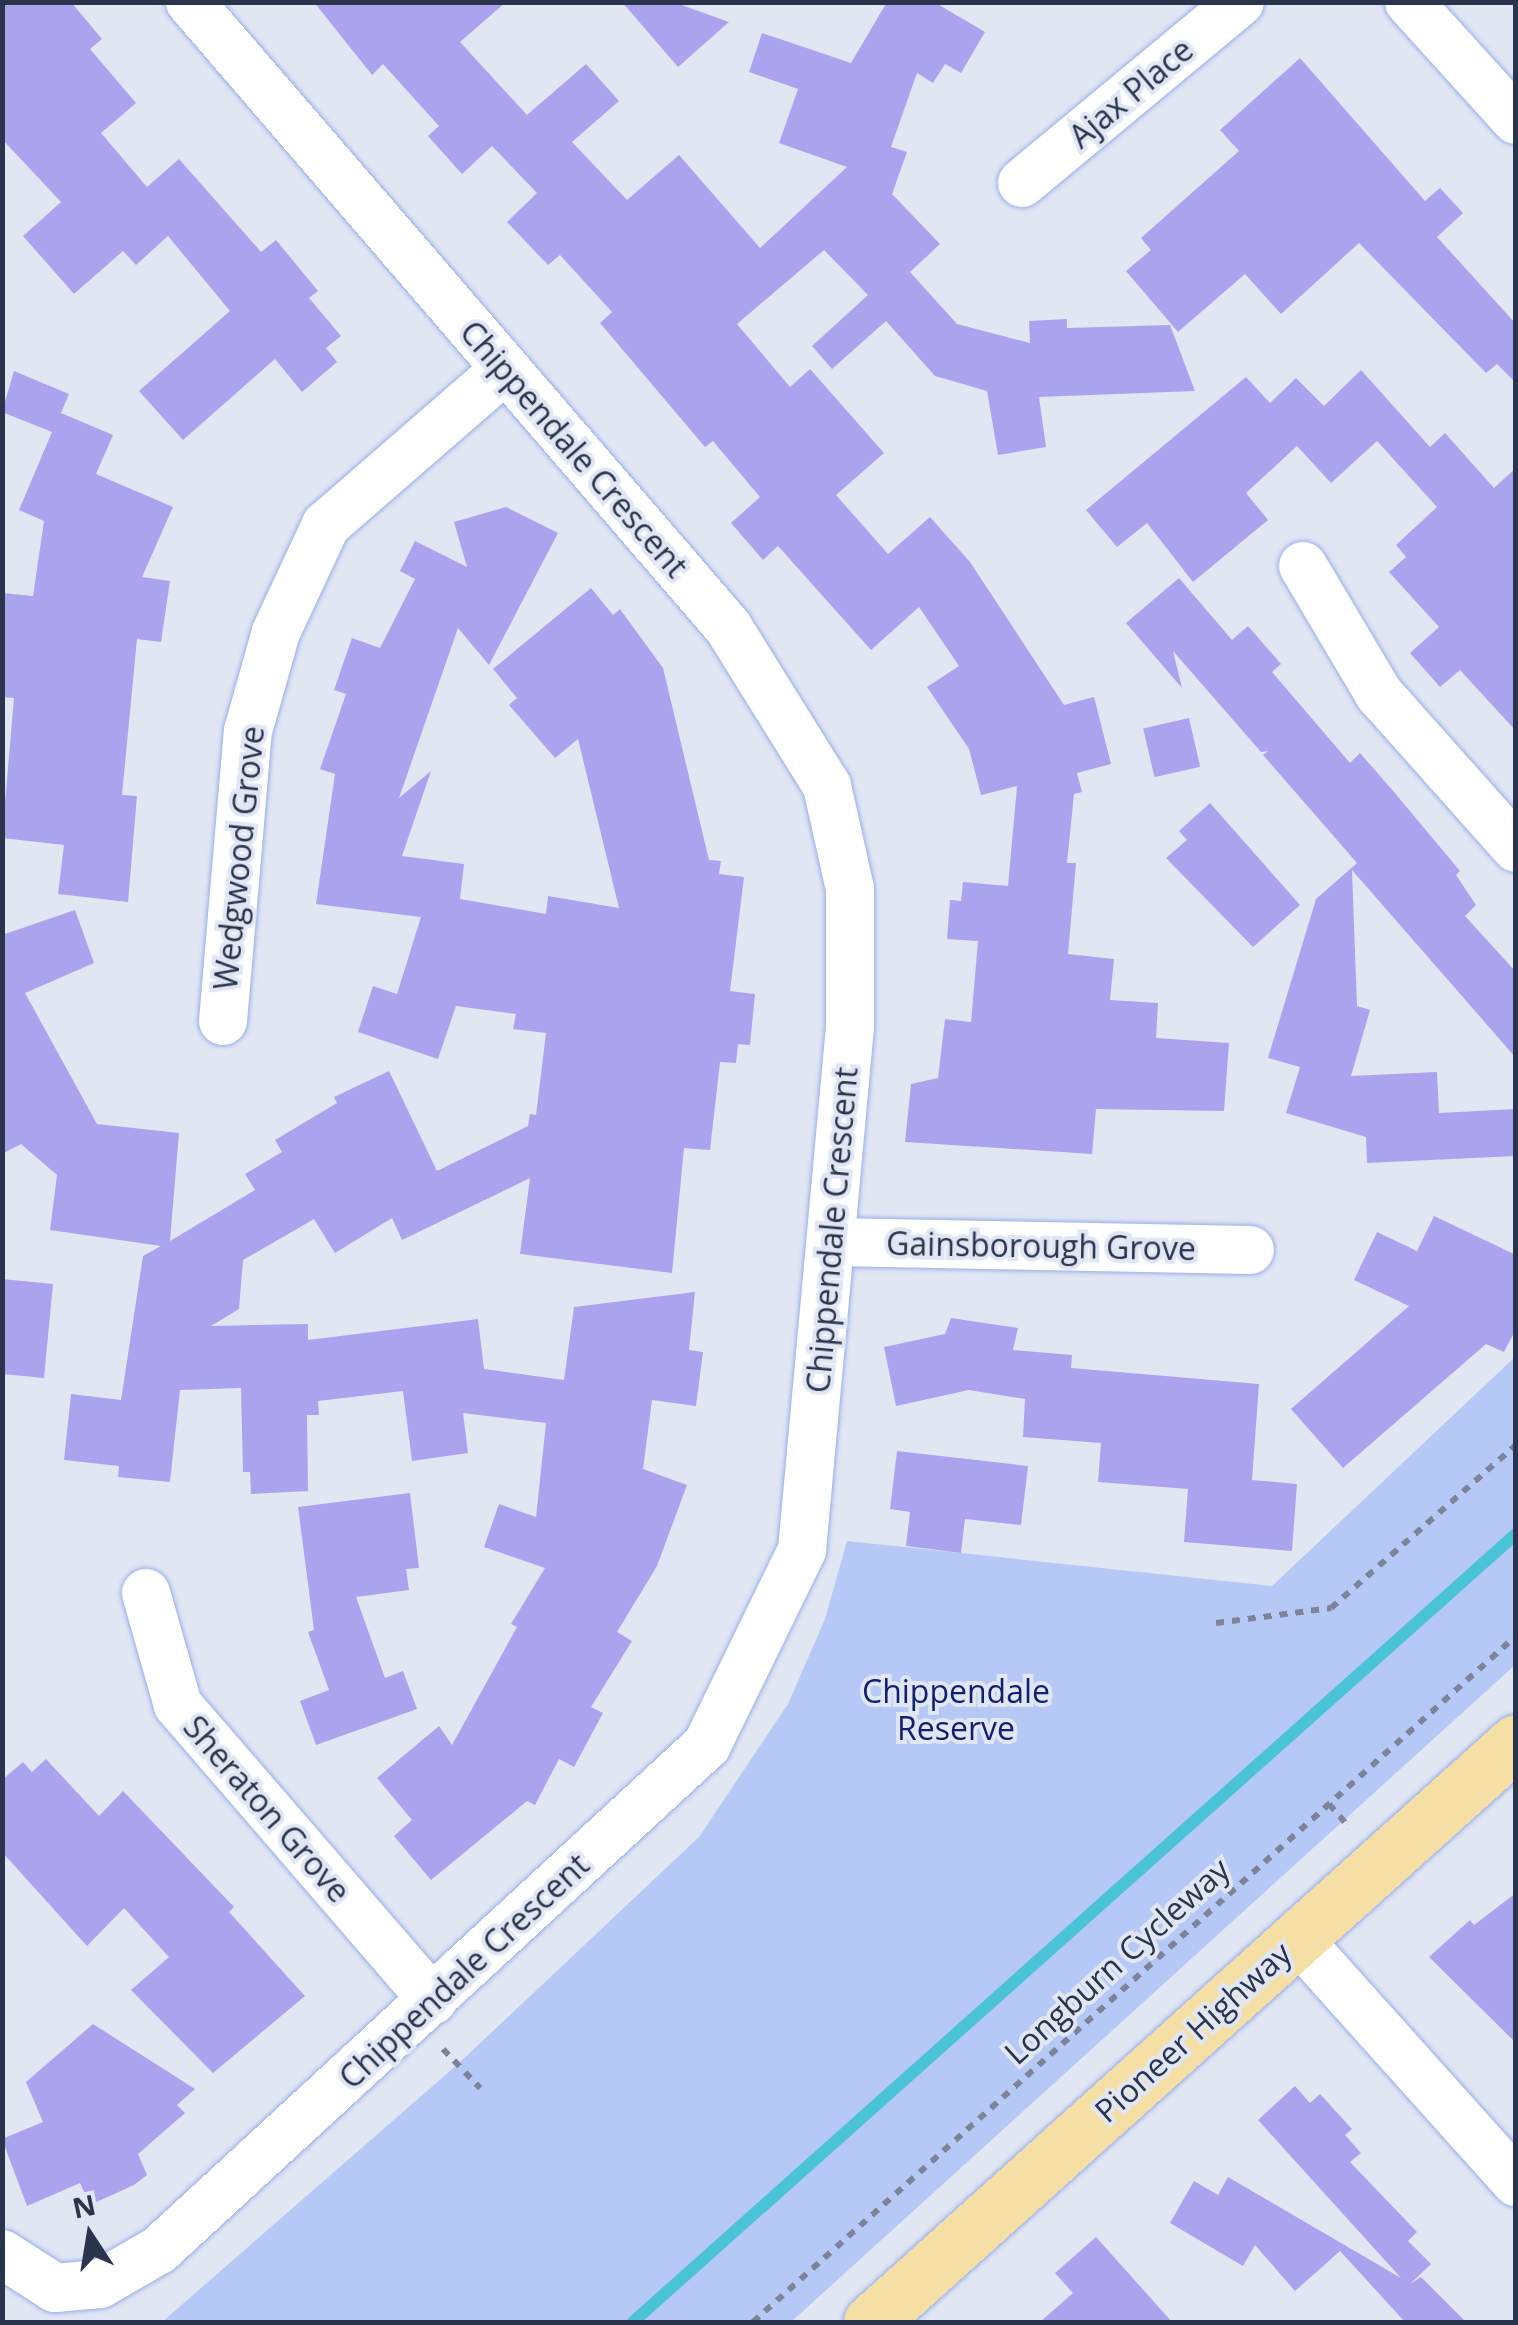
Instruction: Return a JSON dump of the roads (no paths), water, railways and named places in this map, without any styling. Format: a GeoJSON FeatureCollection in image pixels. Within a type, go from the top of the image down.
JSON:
{"type":"FeatureCollection","features":[{"type":"Feature","properties":{"kind":"main road","name":"Pioneer Highway"},"geometry":{"type":"LineString","coordinates":[[871,2322],[1516,1742]]}},
{"type":"Feature","properties":{"kind":"street","name":"Chippendale Crescent"},"geometry":{"type":"LineString","coordinates":[[2,2254],[55,2288],[100,2284],[158,2250],[708,1745],[802,1550],[850,1027],[850,909],[826,786],[728,626],[190,2]]}},
{"type":"Feature","properties":{"kind":"street","name":"Ajax Place"},"geometry":{"type":"LineString","coordinates":[[1022,182],[1240,2]]}},
{"type":"Feature","properties":{"kind":"street"},"geometry":{"type":"LineString","coordinates":[[1409,2],[1516,120]]}},
{"type":"Feature","properties":{"kind":"street","name":"Wedgwood Grove"},"geometry":{"type":"LineString","coordinates":[[223,1021],[248,731],[276,632],[326,525],[504,370]]}},
{"type":"Feature","properties":{"kind":"street"},"geometry":{"type":"LineString","coordinates":[[1303,566],[1379,694],[1516,848]]}},
{"type":"Feature","properties":{"kind":"street","name":"Gainsborough Grove"},"geometry":{"type":"LineString","coordinates":[[832,1242],[1250,1250]]}},
{"type":"Feature","properties":{"kind":"street","name":"Sheraton Grove"},"geometry":{"type":"LineString","coordinates":[[146,1593],[178,1705],[423,2009]]}},
{"type":"Feature","properties":{"kind":"street"},"geometry":{"type":"LineString","coordinates":[[1298,1938],[1516,2182]]}},
{"type":"Feature","properties":{"kind":"waterway"},"geometry":{"type":"LineString","coordinates":[[633,2322],[1516,1534]]}},
{"type":"Feature","properties":{"kind":"park label","name":"Chippendale Reserve"},"geometry":{"type":"Point","coordinates":[956,1710]}}]}
